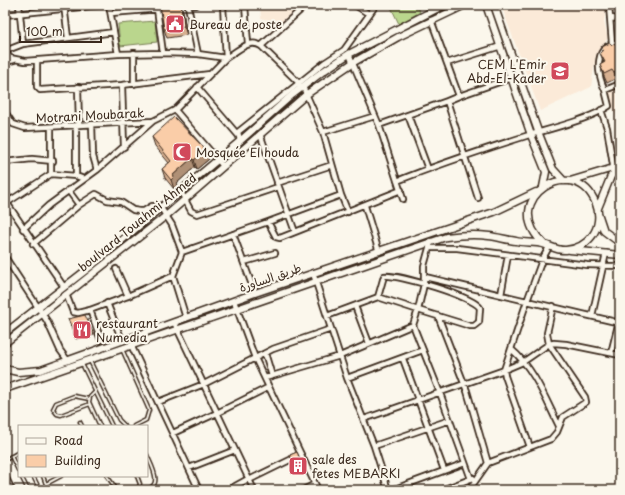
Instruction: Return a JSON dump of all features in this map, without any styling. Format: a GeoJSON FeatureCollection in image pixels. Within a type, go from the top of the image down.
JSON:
{"type":"FeatureCollection","features":[{"type":"Feature","properties":{"kind":"main road","name":"boulvard Touahmi Ahmed"},"geometry":{"type":"LineString","coordinates":[[5,343],[42,314],[65,291],[218,160],[239,138],[301,85],[349,54],[444,5]]}},
{"type":"Feature","properties":{"kind":"main road","name":"boulvard Touahmi Ahmed"},"geometry":{"type":"LineString","coordinates":[[5,333],[38,308],[65,291],[167,215],[307,94],[354,62],[432,20],[465,5]]}},
{"type":"Feature","properties":{"kind":"main road"},"geometry":{"type":"LineString","coordinates":[[486,5],[531,135],[546,172],[541,188],[531,203],[528,218],[531,228],[546,246],[587,253],[620,255]]}},
{"type":"Feature","properties":{"kind":"main road"},"geometry":{"type":"LineString","coordinates":[[494,5],[539,134],[553,169],[567,181]]}},
{"type":"Feature","properties":{"kind":"main road"},"geometry":{"type":"LineString","coordinates":[[567,181],[617,168]]}},
{"type":"Feature","properties":{"kind":"main road"},"geometry":{"type":"LineString","coordinates":[[598,208],[608,181],[617,168]]}},
{"type":"Feature","properties":{"kind":"main road"},"geometry":{"type":"LineString","coordinates":[[541,188],[557,181],[567,181],[579,184],[588,190],[594,198],[598,208],[604,231],[620,244]]}},
{"type":"Feature","properties":{"kind":"main road","name":"طريق الساورة"},"geometry":{"type":"LineString","coordinates":[[5,369],[18,372],[35,372],[68,361],[101,347],[255,293],[494,212],[541,188]]}},
{"type":"Feature","properties":{"kind":"main road"},"geometry":{"type":"LineString","coordinates":[[568,250],[578,247],[590,238],[597,225],[599,215]]}},
{"type":"Feature","properties":{"kind":"main road","name":"طريق الساورة"},"geometry":{"type":"LineString","coordinates":[[5,389],[446,237],[470,234],[546,246]]}},
{"type":"Feature","properties":{"kind":"main road"},"geometry":{"type":"LineString","coordinates":[[101,347],[104,355]]}},
{"type":"Feature","properties":{"kind":"main road"},"geometry":{"type":"LineString","coordinates":[[35,372],[35,379]]}},
{"type":"Feature","properties":{"kind":"street"},"geometry":{"type":"LineString","coordinates":[[19,5],[23,44]]}},
{"type":"Feature","properties":{"kind":"street"},"geometry":{"type":"LineString","coordinates":[[5,15],[64,7],[100,5]]}},
{"type":"Feature","properties":{"kind":"street"},"geometry":{"type":"LineString","coordinates":[[109,5],[118,54]]}},
{"type":"Feature","properties":{"kind":"street"},"geometry":{"type":"LineString","coordinates":[[111,13],[163,9],[163,5]]}},
{"type":"Feature","properties":{"kind":"street"},"geometry":{"type":"LineString","coordinates":[[182,7],[196,5]]}},
{"type":"Feature","properties":{"kind":"street"},"geometry":{"type":"LineString","coordinates":[[5,62],[14,60],[37,60],[134,53],[198,54],[226,58],[224,5]]}},
{"type":"Feature","properties":{"kind":"street"},"geometry":{"type":"LineString","coordinates":[[245,5],[248,44],[256,43],[261,46],[301,85],[307,94],[323,132],[341,195],[348,212]]}},
{"type":"Feature","properties":{"kind":"street"},"geometry":{"type":"LineString","coordinates":[[261,46],[306,5]]}},
{"type":"Feature","properties":{"kind":"street"},"geometry":{"type":"LineString","coordinates":[[355,5],[369,14]]}},
{"type":"Feature","properties":{"kind":"street"},"geometry":{"type":"LineString","coordinates":[[301,85],[344,50],[376,5]]}},
{"type":"Feature","properties":{"kind":"street"},"geometry":{"type":"LineString","coordinates":[[609,5],[612,43]]}},
{"type":"Feature","properties":{"kind":"street"},"geometry":{"type":"LineString","coordinates":[[188,6],[198,54]]}},
{"type":"Feature","properties":{"kind":"street"},"geometry":{"type":"LineString","coordinates":[[64,7],[68,38]]}},
{"type":"Feature","properties":{"kind":"street"},"geometry":{"type":"LineString","coordinates":[[157,9],[163,53]]}},
{"type":"Feature","properties":{"kind":"street"},"geometry":{"type":"LineString","coordinates":[[610,18],[620,19]]}},
{"type":"Feature","properties":{"kind":"street"},"geometry":{"type":"LineString","coordinates":[[432,20],[459,96]]}},
{"type":"Feature","properties":{"kind":"street"},"geometry":{"type":"LineString","coordinates":[[14,60],[10,58],[5,51],[23,44],[114,32]]}},
{"type":"Feature","properties":{"kind":"street"},"geometry":{"type":"LineString","coordinates":[[396,181],[464,156],[531,135],[539,134],[609,105],[599,69],[599,60],[604,49],[612,43],[620,43]]}},
{"type":"Feature","properties":{"kind":"street","name":"Motrani Moubarak"},"geometry":{"type":"LineString","coordinates":[[10,121],[17,126],[25,128],[153,121],[175,110],[226,58],[248,44]]}},
{"type":"Feature","properties":{"kind":"street"},"geometry":{"type":"LineString","coordinates":[[447,63],[501,46]]}},
{"type":"Feature","properties":{"kind":"street"},"geometry":{"type":"LineString","coordinates":[[134,53],[134,84]]}},
{"type":"Feature","properties":{"kind":"street"},"geometry":{"type":"LineString","coordinates":[[349,54],[354,62],[375,116],[403,199]]}},
{"type":"Feature","properties":{"kind":"street"},"geometry":{"type":"LineString","coordinates":[[37,60],[38,89],[134,84],[210,74]]}},
{"type":"Feature","properties":{"kind":"street"},"geometry":{"type":"LineString","coordinates":[[378,125],[519,75]]}},
{"type":"Feature","properties":{"kind":"street"},"geometry":{"type":"LineString","coordinates":[[605,90],[620,84]]}},
{"type":"Feature","properties":{"kind":"street"},"geometry":{"type":"LineString","coordinates":[[122,85],[124,147]]}},
{"type":"Feature","properties":{"kind":"street"},"geometry":{"type":"LineString","coordinates":[[76,176],[78,87]]}},
{"type":"Feature","properties":{"kind":"street"},"geometry":{"type":"LineString","coordinates":[[197,87],[239,138]]}},
{"type":"Feature","properties":{"kind":"street"},"geometry":{"type":"LineString","coordinates":[[447,101],[478,198]]}},
{"type":"Feature","properties":{"kind":"street"},"geometry":{"type":"LineString","coordinates":[[175,110],[223,166]]}},
{"type":"Feature","properties":{"kind":"street"},"geometry":{"type":"LineString","coordinates":[[600,110],[607,128],[617,168]]}},
{"type":"Feature","properties":{"kind":"street"},"geometry":{"type":"LineString","coordinates":[[5,112],[10,121],[5,125]]}},
{"type":"Feature","properties":{"kind":"street"},"geometry":{"type":"LineString","coordinates":[[408,115],[428,169]]}},
{"type":"Feature","properties":{"kind":"street"},"geometry":{"type":"LineString","coordinates":[[323,132],[375,116]]}},
{"type":"Feature","properties":{"kind":"street"},"geometry":{"type":"LineString","coordinates":[[24,229],[50,204],[97,170],[153,121]]}},
{"type":"Feature","properties":{"kind":"street"},"geometry":{"type":"LineString","coordinates":[[92,124],[93,156],[97,170]]}},
{"type":"Feature","properties":{"kind":"street"},"geometry":{"type":"LineString","coordinates":[[51,127],[52,174]]}},
{"type":"Feature","properties":{"kind":"street"},"geometry":{"type":"LineString","coordinates":[[260,134],[295,232]]}},
{"type":"Feature","properties":{"kind":"street"},"geometry":{"type":"LineString","coordinates":[[5,162],[32,160],[52,161]]}},
{"type":"Feature","properties":{"kind":"street"},"geometry":{"type":"LineString","coordinates":[[181,192],[190,211],[196,214],[332,165]]}},
{"type":"Feature","properties":{"kind":"street"},"geometry":{"type":"LineString","coordinates":[[7,203],[52,174],[76,176],[84,180]]}},
{"type":"Feature","properties":{"kind":"street"},"geometry":{"type":"LineString","coordinates":[[68,190],[79,205]]}},
{"type":"Feature","properties":{"kind":"street"},"geometry":{"type":"LineString","coordinates":[[268,222],[278,238],[365,206],[401,190]]}},
{"type":"Feature","properties":{"kind":"street"},"geometry":{"type":"LineString","coordinates":[[5,192],[7,203],[65,291],[73,312],[78,313],[107,304],[174,276]]}},
{"type":"Feature","properties":{"kind":"street"},"geometry":{"type":"LineString","coordinates":[[33,244],[79,205],[96,194],[107,200],[121,202],[133,210],[144,211],[152,206],[162,208],[167,215],[182,252],[174,276],[186,318]]}},
{"type":"Feature","properties":{"kind":"street"},"geometry":{"type":"LineString","coordinates":[[182,252],[289,215],[341,195]]}},
{"type":"Feature","properties":{"kind":"street"},"geometry":{"type":"LineString","coordinates":[[365,206],[379,252]]}},
{"type":"Feature","properties":{"kind":"street"},"geometry":{"type":"LineString","coordinates":[[233,234],[255,293]]}},
{"type":"Feature","properties":{"kind":"street"},"geometry":{"type":"LineString","coordinates":[[432,241],[424,266],[424,284],[413,325],[440,393],[471,479]]}},
{"type":"Feature","properties":{"kind":"street"},"geometry":{"type":"LineString","coordinates":[[530,447],[504,370],[546,246]]}},
{"type":"Feature","properties":{"kind":"street"},"geometry":{"type":"LineString","coordinates":[[430,248],[457,248],[587,265],[620,266]]}},
{"type":"Feature","properties":{"kind":"street"},"geometry":{"type":"LineString","coordinates":[[244,262],[275,253]]}},
{"type":"Feature","properties":{"kind":"street"},"geometry":{"type":"LineString","coordinates":[[592,316],[606,253]]}},
{"type":"Feature","properties":{"kind":"street"},"geometry":{"type":"LineString","coordinates":[[501,295],[508,255]]}},
{"type":"Feature","properties":{"kind":"street"},"geometry":{"type":"LineString","coordinates":[[5,257],[42,314],[60,350],[68,361]]}},
{"type":"Feature","properties":{"kind":"street"},"geometry":{"type":"LineString","coordinates":[[116,268],[128,296]]}},
{"type":"Feature","properties":{"kind":"street"},"geometry":{"type":"LineString","coordinates":[[313,273],[347,378],[374,446],[388,490]]}},
{"type":"Feature","properties":{"kind":"street"},"geometry":{"type":"LineString","coordinates":[[327,316],[378,297],[474,326],[479,322],[480,308],[475,302],[400,277],[385,275],[382,278],[378,297]]}},
{"type":"Feature","properties":{"kind":"street"},"geometry":{"type":"LineString","coordinates":[[424,277],[553,306],[619,323]]}},
{"type":"Feature","properties":{"kind":"street"},"geometry":{"type":"LineString","coordinates":[[234,301],[255,358],[318,490]]}},
{"type":"Feature","properties":{"kind":"street"},"geometry":{"type":"LineString","coordinates":[[107,304],[122,340]]}},
{"type":"Feature","properties":{"kind":"street"},"geometry":{"type":"LineString","coordinates":[[355,306],[369,344]]}},
{"type":"Feature","properties":{"kind":"street"},"geometry":{"type":"LineString","coordinates":[[469,490],[488,463],[553,437],[563,417],[584,404],[586,400],[549,344],[547,333],[553,306]]}},
{"type":"Feature","properties":{"kind":"street"},"geometry":{"type":"LineString","coordinates":[[90,310],[101,340]]}},
{"type":"Feature","properties":{"kind":"street"},"geometry":{"type":"LineString","coordinates":[[438,316],[464,385],[488,463]]}},
{"type":"Feature","properties":{"kind":"street"},"geometry":{"type":"LineString","coordinates":[[611,353],[620,317]]}},
{"type":"Feature","properties":{"kind":"street"},"geometry":{"type":"LineString","coordinates":[[174,322],[254,490]]}},
{"type":"Feature","properties":{"kind":"street"},"geometry":{"type":"LineString","coordinates":[[265,378],[340,356],[413,325]]}},
{"type":"Feature","properties":{"kind":"street"},"geometry":{"type":"LineString","coordinates":[[158,402],[204,384],[288,343],[331,329]]}},
{"type":"Feature","properties":{"kind":"street"},"geometry":{"type":"LineString","coordinates":[[364,419],[504,370],[523,362],[549,344],[566,344],[620,355]]}},
{"type":"Feature","properties":{"kind":"street"},"geometry":{"type":"LineString","coordinates":[[131,345],[199,490]]}},
{"type":"Feature","properties":{"kind":"street"},"geometry":{"type":"LineString","coordinates":[[511,349],[523,362],[540,388],[559,426]]}},
{"type":"Feature","properties":{"kind":"street"},"geometry":{"type":"LineString","coordinates":[[347,378],[403,359],[423,350]]}},
{"type":"Feature","properties":{"kind":"street"},"geometry":{"type":"LineString","coordinates":[[265,353],[272,376]]}},
{"type":"Feature","properties":{"kind":"street"},"geometry":{"type":"LineString","coordinates":[[403,359],[444,470]]}},
{"type":"Feature","properties":{"kind":"street"},"geometry":{"type":"LineString","coordinates":[[173,433],[218,413],[269,387]]}},
{"type":"Feature","properties":{"kind":"street"},"geometry":{"type":"LineString","coordinates":[[374,446],[450,420]]}},
{"type":"Feature","properties":{"kind":"street"},"geometry":{"type":"LineString","coordinates":[[189,468],[235,450]]}},
{"type":"Feature","properties":{"kind":"street"},"geometry":{"type":"LineString","coordinates":[[228,490],[301,454]]}},
{"type":"Feature","properties":{"kind":"street"},"geometry":{"type":"LineString","coordinates":[[392,490],[465,463]]}},
{"type":"Feature","properties":{"kind":"street"},"geometry":{"type":"LineString","coordinates":[[442,490],[480,475]]}},
{"type":"Feature","properties":{"kind":"street"},"geometry":{"type":"LineString","coordinates":[[5,476],[12,490]]}},
{"type":"Feature","properties":{"kind":"street"},"geometry":{"type":"LineString","coordinates":[[303,490],[315,484]]}},
{"type":"Feature","properties":{"kind":"lane"},"geometry":{"type":"LineString","coordinates":[[121,348],[149,410],[146,420],[136,425]]}},
{"type":"Feature","properties":{"kind":"lane"},"geometry":{"type":"LineString","coordinates":[[90,360],[119,420],[124,425]]}},
{"type":"Feature","properties":{"kind":"lane"},"geometry":{"type":"LineString","coordinates":[[82,363],[112,425]]}},
{"type":"Feature","properties":{"kind":"lane"},"geometry":{"type":"LineString","coordinates":[[90,404],[61,415],[54,411],[53,408],[56,403],[68,397],[76,396],[89,399],[95,392]]}},
{"type":"Feature","properties":{"kind":"lane"},"geometry":{"type":"LineString","coordinates":[[84,399],[87,405]]}},
{"type":"Feature","properties":{"kind":"lane"},"geometry":{"type":"LineString","coordinates":[[89,399],[100,425]]}},
{"type":"Feature","properties":{"kind":"lane"},"geometry":{"type":"LineString","coordinates":[[5,460],[18,452]]}},
{"type":"Feature","properties":{"kind":"lane"},"geometry":{"type":"LineString","coordinates":[[11,456],[18,470]]}},
{"type":"Feature","properties":{"kind":"lane"},"geometry":{"type":"LineString","coordinates":[[144,490],[152,487],[156,480],[155,473],[148,457]]}},
{"type":"Feature","properties":{"kind":"lane"},"geometry":{"type":"LineString","coordinates":[[22,477],[28,490]]}},
{"type":"Feature","properties":{"kind":"lane"},"geometry":{"type":"LineString","coordinates":[[34,477],[40,490]]}},
{"type":"Feature","properties":{"kind":"lane"},"geometry":{"type":"LineString","coordinates":[[42,477],[48,490]]}},
{"type":"Feature","properties":{"kind":"lane"},"geometry":{"type":"LineString","coordinates":[[46,484],[56,477]]}},
{"type":"Feature","properties":{"kind":"lane"},"geometry":{"type":"LineString","coordinates":[[109,477],[117,490]]}},
{"type":"Feature","properties":{"kind":"lane"},"geometry":{"type":"LineString","coordinates":[[137,477],[140,490]]}},
{"type":"Feature","properties":{"kind":"shaded area"},"geometry":{"type":"Polygon","coordinates":[[[260,5],[301,5],[274,28],[268,20],[261,18],[260,5]]]}},
{"type":"Feature","properties":{"kind":"shaded area","name":"CEM L'Emir Abd-El-Kader"},"geometry":{"type":"Polygon","coordinates":[[[501,5],[607,5],[604,22],[608,38],[596,55],[591,87],[540,111],[501,5]]]}},
{"type":"Feature","properties":{"kind":"shaded area"},"geometry":{"type":"Polygon","coordinates":[[[620,87],[620,130],[608,91],[620,87]]]}},
{"type":"Feature","properties":{"kind":"green space"},"geometry":{"type":"Polygon","coordinates":[[[390,5],[417,5],[420,12],[399,24],[390,5]]]}},
{"type":"Feature","properties":{"kind":"green space"},"geometry":{"type":"Polygon","coordinates":[[[155,21],[157,42],[120,46],[118,24],[155,21]]]}},
{"type":"Feature","properties":{"kind":"building"},"geometry":{"type":"Polygon","coordinates":[[[160,5],[181,5],[184,26],[164,29],[160,5]]]}},
{"type":"Feature","properties":{"kind":"building"},"geometry":{"type":"Polygon","coordinates":[[[620,41],[620,69],[614,73],[612,70],[604,74],[600,65],[605,62],[600,53],[603,51],[602,47],[610,43],[612,45],[620,41]]]}},
{"type":"Feature","properties":{"kind":"building","name":"Mosquée El houda"},"geometry":{"type":"Polygon","coordinates":[[[174,117],[206,150],[194,160],[192,158],[173,175],[174,177],[171,180],[162,169],[171,161],[152,137],[174,117]]]}},
{"type":"Feature","properties":{"kind":"building"},"geometry":{"type":"Polygon","coordinates":[[[85,315],[91,328],[74,332],[68,319],[85,315]]]}},
{"type":"Feature","properties":{"kind":"building"},"geometry":{"type":"Polygon","coordinates":[[[297,452],[302,464],[295,467],[290,455],[297,452]]]}},
{"type":"Feature","properties":{"kind":"place","name":"Bureau de poste"},"geometry":{"type":"Point","coordinates":[175,24]}},
{"type":"Feature","properties":{"kind":"place","name":"CEM L'Emir Abd-El-Kader"},"geometry":{"type":"Point","coordinates":[560,71]}},
{"type":"Feature","properties":{"kind":"place","name":"Mosquée El houda"},"geometry":{"type":"Point","coordinates":[182,152]}},
{"type":"Feature","properties":{"kind":"place","name":"restaurant Numedia"},"geometry":{"type":"Point","coordinates":[82,330]}},
{"type":"Feature","properties":{"kind":"place","name":"sale des fetes MEBARKI"},"geometry":{"type":"Point","coordinates":[298,466]}}]}
